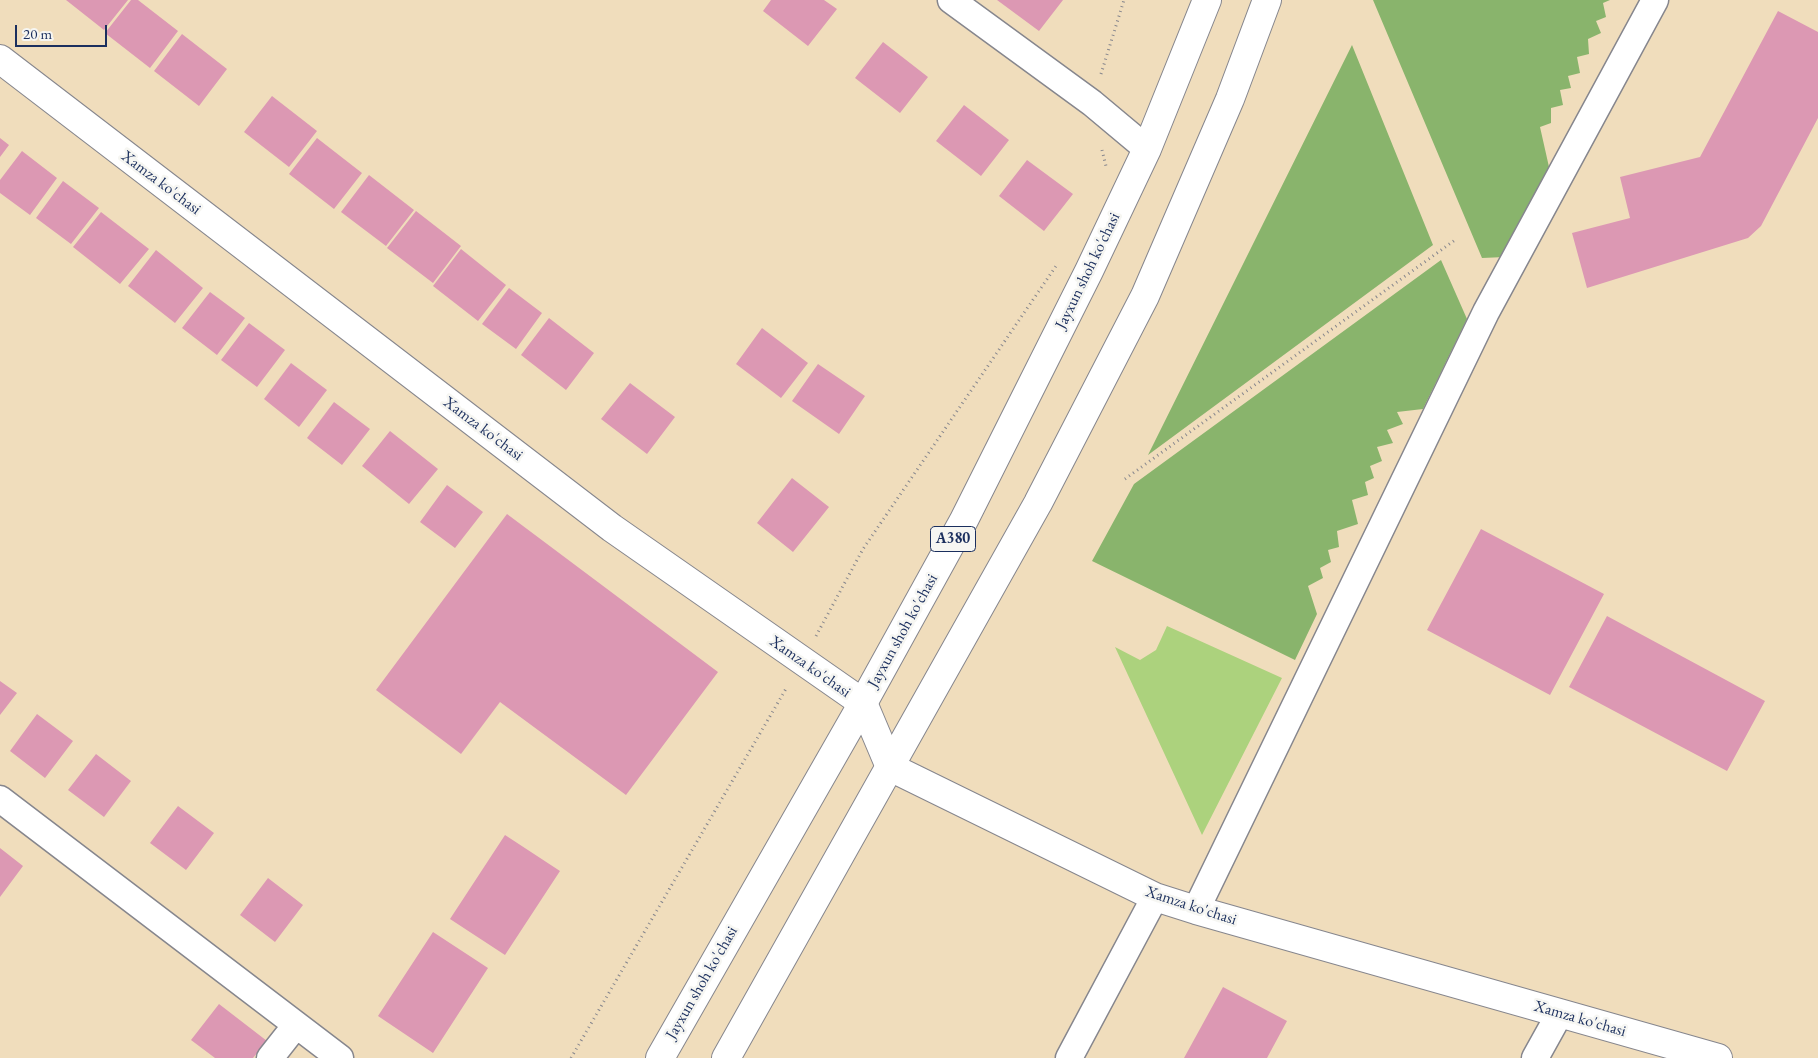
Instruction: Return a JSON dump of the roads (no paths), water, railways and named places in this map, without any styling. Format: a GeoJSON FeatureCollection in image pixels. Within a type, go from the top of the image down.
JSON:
{"type":"FeatureCollection","features":[{"type":"Feature","properties":{"kind":"main road","name":"Jayxun shoh ko'chasi"},"geometry":{"type":"LineString","coordinates":[[660,1058],[863,704],[964,520],[1089,271],[1147,149],[1207,0]]}},
{"type":"Feature","properties":{"kind":"main road"},"geometry":{"type":"LineString","coordinates":[[726,1058],[1038,503],[1145,296],[1230,99],[1267,0]]}},
{"type":"Feature","properties":{"kind":"main road","name":"Xamza ko'chasi"},"geometry":{"type":"LineString","coordinates":[[0,59],[612,528],[863,704],[890,767],[1155,897],[1718,1058]]}},
{"type":"Feature","properties":{"kind":"street"},"geometry":{"type":"LineString","coordinates":[[951,0],[1092,102],[1147,149]]}},
{"type":"Feature","properties":{"kind":"street"},"geometry":{"type":"LineString","coordinates":[[1196,910],[1486,312],[1655,0]]}},
{"type":"Feature","properties":{"kind":"street"},"geometry":{"type":"LineString","coordinates":[[0,799],[340,1058]]}},
{"type":"Feature","properties":{"kind":"street"},"geometry":{"type":"LineString","coordinates":[[1069,1058],[1155,897]]}},
{"type":"Feature","properties":{"kind":"street"},"geometry":{"type":"LineString","coordinates":[[1535,1058],[1560,1013]]}},
{"type":"Feature","properties":{"kind":"street"},"geometry":{"type":"LineString","coordinates":[[270,1058],[296,1025]]}}]}
